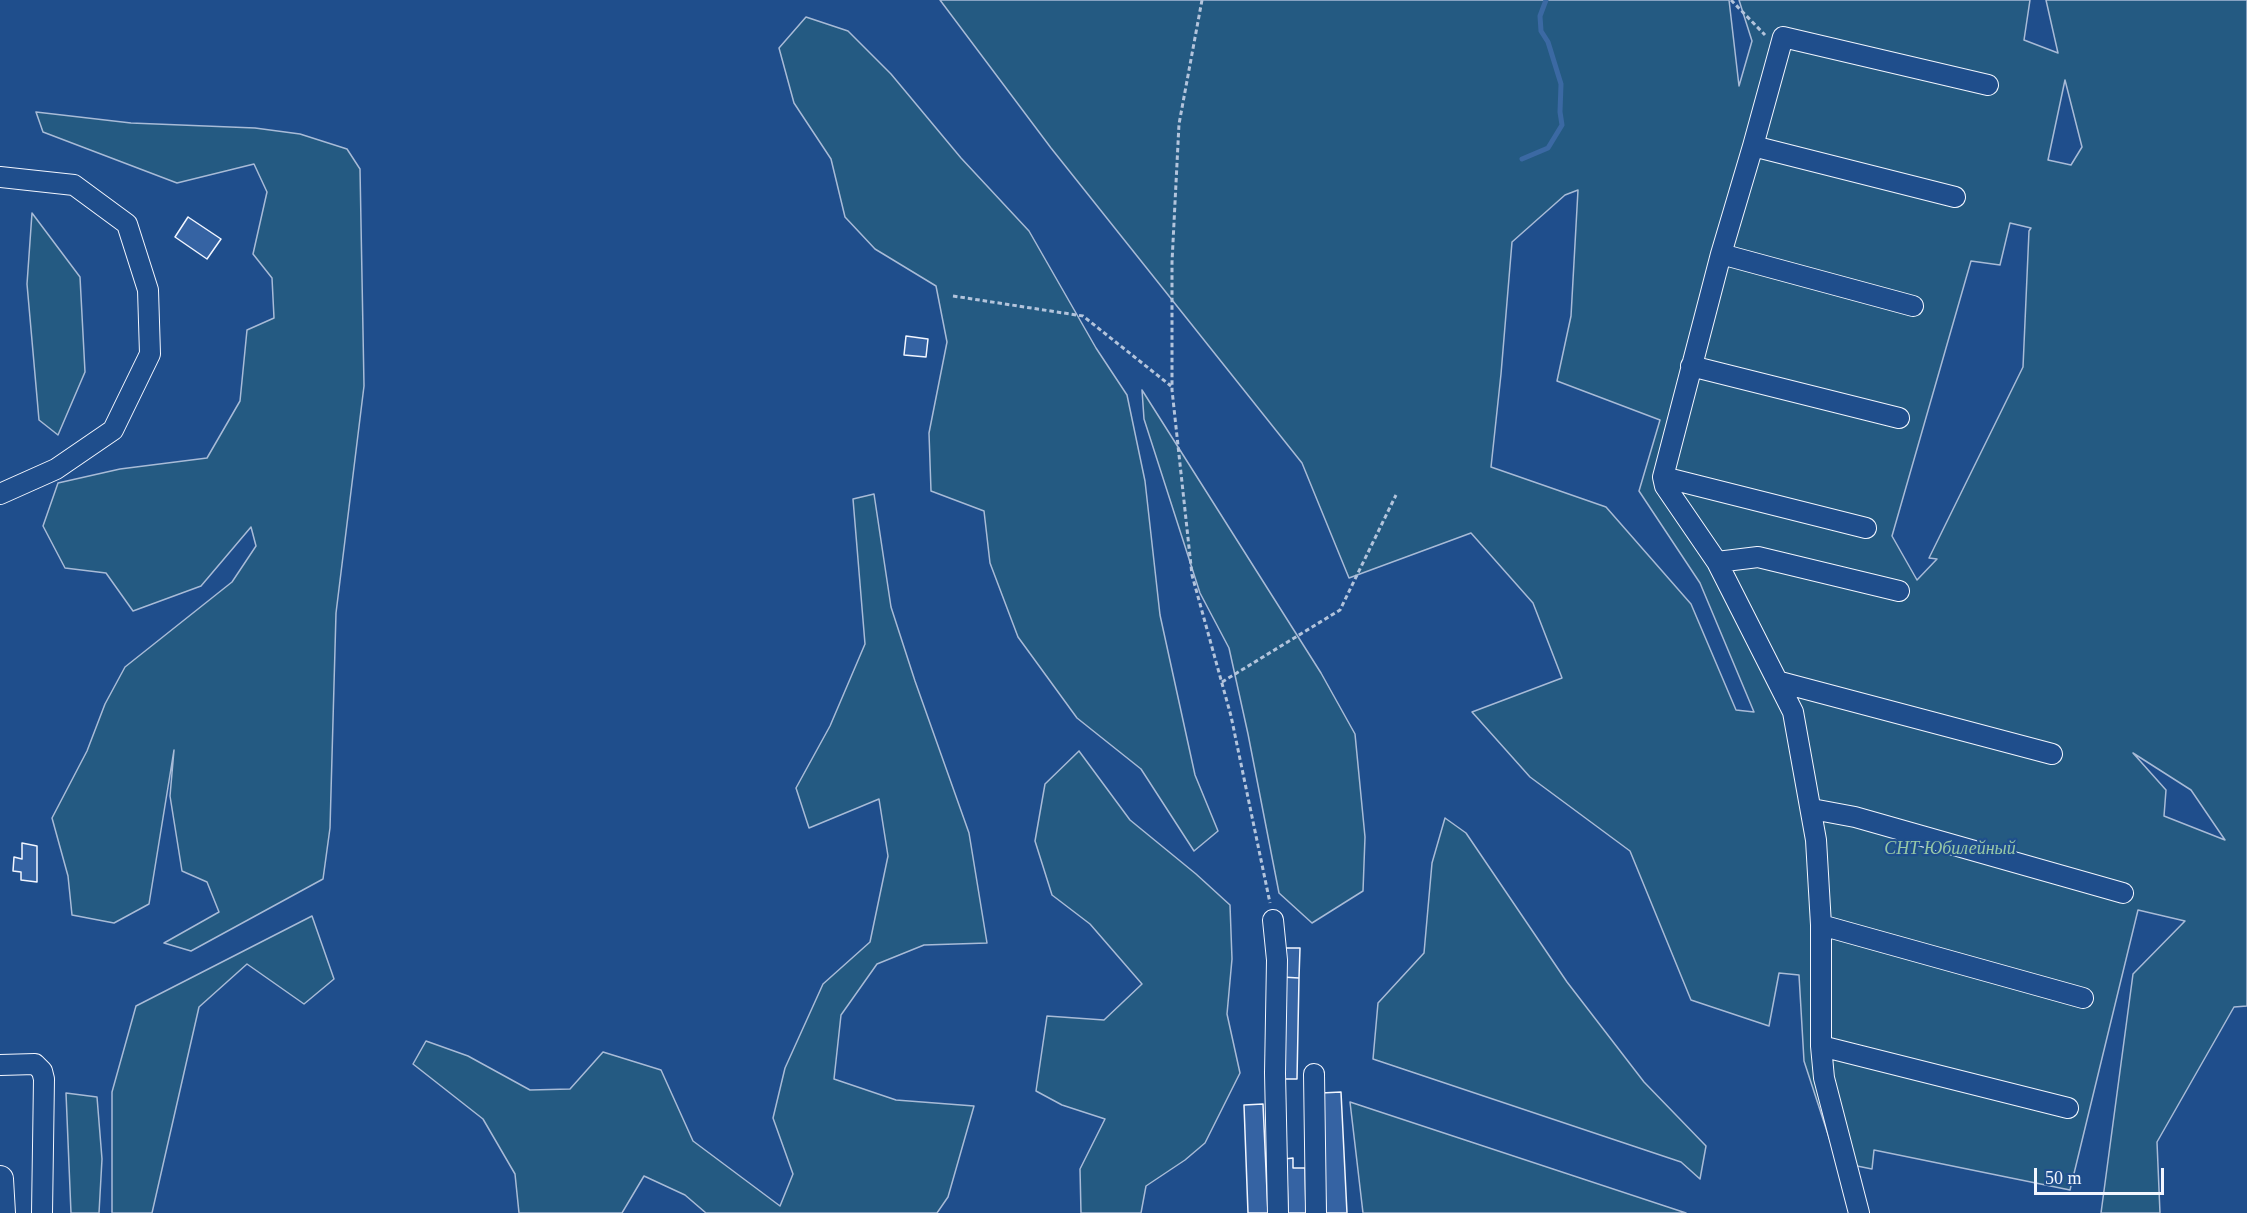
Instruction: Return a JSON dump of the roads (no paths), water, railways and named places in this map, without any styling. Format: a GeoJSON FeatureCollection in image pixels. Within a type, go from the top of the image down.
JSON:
{"type":"FeatureCollection","features":[{"type":"Feature","properties":{"kind":"main road"},"geometry":{"type":"LineString","coordinates":[[0,1179],[2,1213]]}},
{"type":"Feature","properties":{"kind":"lane"},"geometry":{"type":"LineString","coordinates":[[1859,1213],[1824,1078],[1821,1046],[1821,925],[1816,840],[1793,712],[1780,682],[1717,562],[1665,486],[1663,477],[1720,254],[1754,146],[1784,37],[1988,85]]}},
{"type":"Feature","properties":{"kind":"lane"},"geometry":{"type":"LineString","coordinates":[[1754,146],[1955,197]]}},
{"type":"Feature","properties":{"kind":"lane"},"geometry":{"type":"LineString","coordinates":[[0,177],[74,185],[127,224],[148,290],[150,354],[113,430],[56,469],[0,494]]}},
{"type":"Feature","properties":{"kind":"lane"},"geometry":{"type":"LineString","coordinates":[[1720,254],[1913,306]]}},
{"type":"Feature","properties":{"kind":"lane"},"geometry":{"type":"LineString","coordinates":[[1691,366],[1899,418]]}},
{"type":"Feature","properties":{"kind":"lane"},"geometry":{"type":"LineString","coordinates":[[1663,477],[1866,528]]}},
{"type":"Feature","properties":{"kind":"lane"},"geometry":{"type":"LineString","coordinates":[[1717,562],[1758,557],[1899,591]]}},
{"type":"Feature","properties":{"kind":"lane"},"geometry":{"type":"LineString","coordinates":[[1780,682],[2052,754]]}},
{"type":"Feature","properties":{"kind":"lane"},"geometry":{"type":"LineString","coordinates":[[1812,809],[1855,817],[2123,893]]}},
{"type":"Feature","properties":{"kind":"lane"},"geometry":{"type":"LineString","coordinates":[[1273,920],[1278,960],[1275,1073],[1278,1213]]}},
{"type":"Feature","properties":{"kind":"lane"},"geometry":{"type":"LineString","coordinates":[[1821,925],[2084,998]]}},
{"type":"Feature","properties":{"kind":"lane"},"geometry":{"type":"LineString","coordinates":[[1821,1046],[2068,1108]]}},
{"type":"Feature","properties":{"kind":"lane"},"geometry":{"type":"LineString","coordinates":[[0,1065],[35,1064],[42,1071],[44,1079],[42,1213]]}},
{"type":"Feature","properties":{"kind":"lane"},"geometry":{"type":"LineString","coordinates":[[1314,1074],[1317,1213]]}},
{"type":"Feature","properties":{"kind":"waterway"},"geometry":{"type":"LineString","coordinates":[[1522,159],[1548,148],[1562,125],[1561,84],[1548,42],[1541,31],[1540,16],[1546,0]]}},
{"type":"Feature","properties":{"kind":"park label","name":"СНТ Юбилейный"},"geometry":{"type":"Point","coordinates":[1950,849]}}]}
